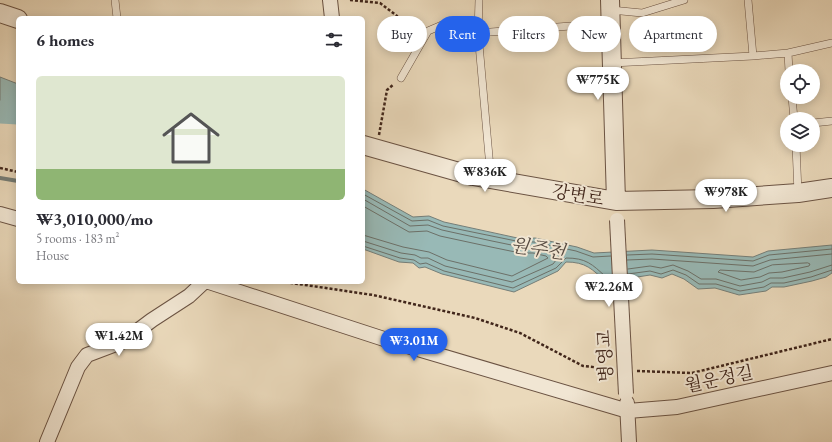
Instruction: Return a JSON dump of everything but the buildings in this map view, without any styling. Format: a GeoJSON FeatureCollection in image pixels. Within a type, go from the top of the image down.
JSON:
{"type":"FeatureCollection","features":[{"type":"Feature","properties":{"kind":"street"},"geometry":{"type":"LineString","coordinates":[[330,0],[332,16]]}},
{"type":"Feature","properties":{"kind":"street"},"geometry":{"type":"LineString","coordinates":[[610,11],[616,201]]}},
{"type":"Feature","properties":{"kind":"street"},"geometry":{"type":"LineString","coordinates":[[0,12],[16,18]]}},
{"type":"Feature","properties":{"kind":"street","name":"강변로"},"geometry":{"type":"LineString","coordinates":[[370,147],[474,176],[616,201],[712,199],[798,193],[832,188]]}},
{"type":"Feature","properties":{"kind":"street","name":"병영교"},"geometry":{"type":"LineString","coordinates":[[616,201],[628,411]]}},
{"type":"Feature","properties":{"kind":"street"},"geometry":{"type":"LineString","coordinates":[[0,214],[16,219]]}},
{"type":"Feature","properties":{"kind":"street"},"geometry":{"type":"LineString","coordinates":[[47,442],[78,367],[87,355],[124,341],[152,320],[189,296],[202,284]]}},
{"type":"Feature","properties":{"kind":"street"},"geometry":{"type":"LineString","coordinates":[[215,284],[384,339],[628,411],[630,442]]}},
{"type":"Feature","properties":{"kind":"street","name":"월운정길"},"geometry":{"type":"LineString","coordinates":[[628,411],[677,407],[832,373]]}},
{"type":"Feature","properties":{"kind":"lane"},"geometry":{"type":"LineString","coordinates":[[115,0],[117,16]]}},
{"type":"Feature","properties":{"kind":"lane"},"geometry":{"type":"LineString","coordinates":[[479,16],[480,0]]}},
{"type":"Feature","properties":{"kind":"lane"},"geometry":{"type":"LineString","coordinates":[[490,31],[610,11],[642,13],[684,0]]}},
{"type":"Feature","properties":{"kind":"lane"},"geometry":{"type":"LineString","coordinates":[[748,0],[753,56]]}},
{"type":"Feature","properties":{"kind":"lane"},"geometry":{"type":"LineString","coordinates":[[401,78],[428,31],[435,28]]}},
{"type":"Feature","properties":{"kind":"lane"},"geometry":{"type":"LineString","coordinates":[[612,63],[788,53],[832,43]]}},
{"type":"Feature","properties":{"kind":"lane"},"geometry":{"type":"LineString","coordinates":[[480,52],[490,179]]}},
{"type":"Feature","properties":{"kind":"lane"},"geometry":{"type":"LineString","coordinates":[[788,53],[789,64]]}},
{"type":"Feature","properties":{"kind":"lane"},"geometry":{"type":"LineString","coordinates":[[820,122],[832,121]]}},
{"type":"Feature","properties":{"kind":"lane"},"geometry":{"type":"LineString","coordinates":[[796,152],[798,193]]}},
{"type":"Feature","properties":{"kind":"path"},"geometry":{"type":"LineString","coordinates":[[350,0],[380,3],[397,16],[414,55]]}},
{"type":"Feature","properties":{"kind":"path"},"geometry":{"type":"LineString","coordinates":[[370,147],[387,90]]}},
{"type":"Feature","properties":{"kind":"path"},"geometry":{"type":"LineString","coordinates":[[0,168],[16,172]]}},
{"type":"Feature","properties":{"kind":"path"},"geometry":{"type":"LineString","coordinates":[[299,284],[373,295],[475,318],[520,333],[583,366],[618,370]]}},
{"type":"Feature","properties":{"kind":"path"},"geometry":{"type":"LineString","coordinates":[[633,371],[692,373],[832,339]]}},
{"type":"Feature","properties":{"kind":"water"},"geometry":{"type":"Polygon","coordinates":[[[0,77],[16,83],[16,117],[0,101],[0,77]]]}},
{"type":"Feature","properties":{"kind":"water"},"geometry":{"type":"Polygon","coordinates":[[[365,190],[413,217],[429,216],[444,222],[522,239],[535,238],[577,247],[594,253],[652,250],[753,257],[768,251],[832,245],[832,273],[826,277],[784,287],[772,287],[766,291],[739,295],[715,288],[698,289],[684,279],[672,274],[662,278],[650,275],[606,282],[588,267],[573,262],[566,262],[558,271],[514,292],[442,274],[425,267],[419,268],[413,263],[399,262],[365,250],[365,190]]]}},
{"type":"Feature","properties":{"kind":"waterway","name":"원주천"},"geometry":{"type":"LineString","coordinates":[[0,112],[16,113]]}},
{"type":"Feature","properties":{"kind":"waterway"},"geometry":{"type":"LineString","coordinates":[[0,178],[16,181]]}}]}
